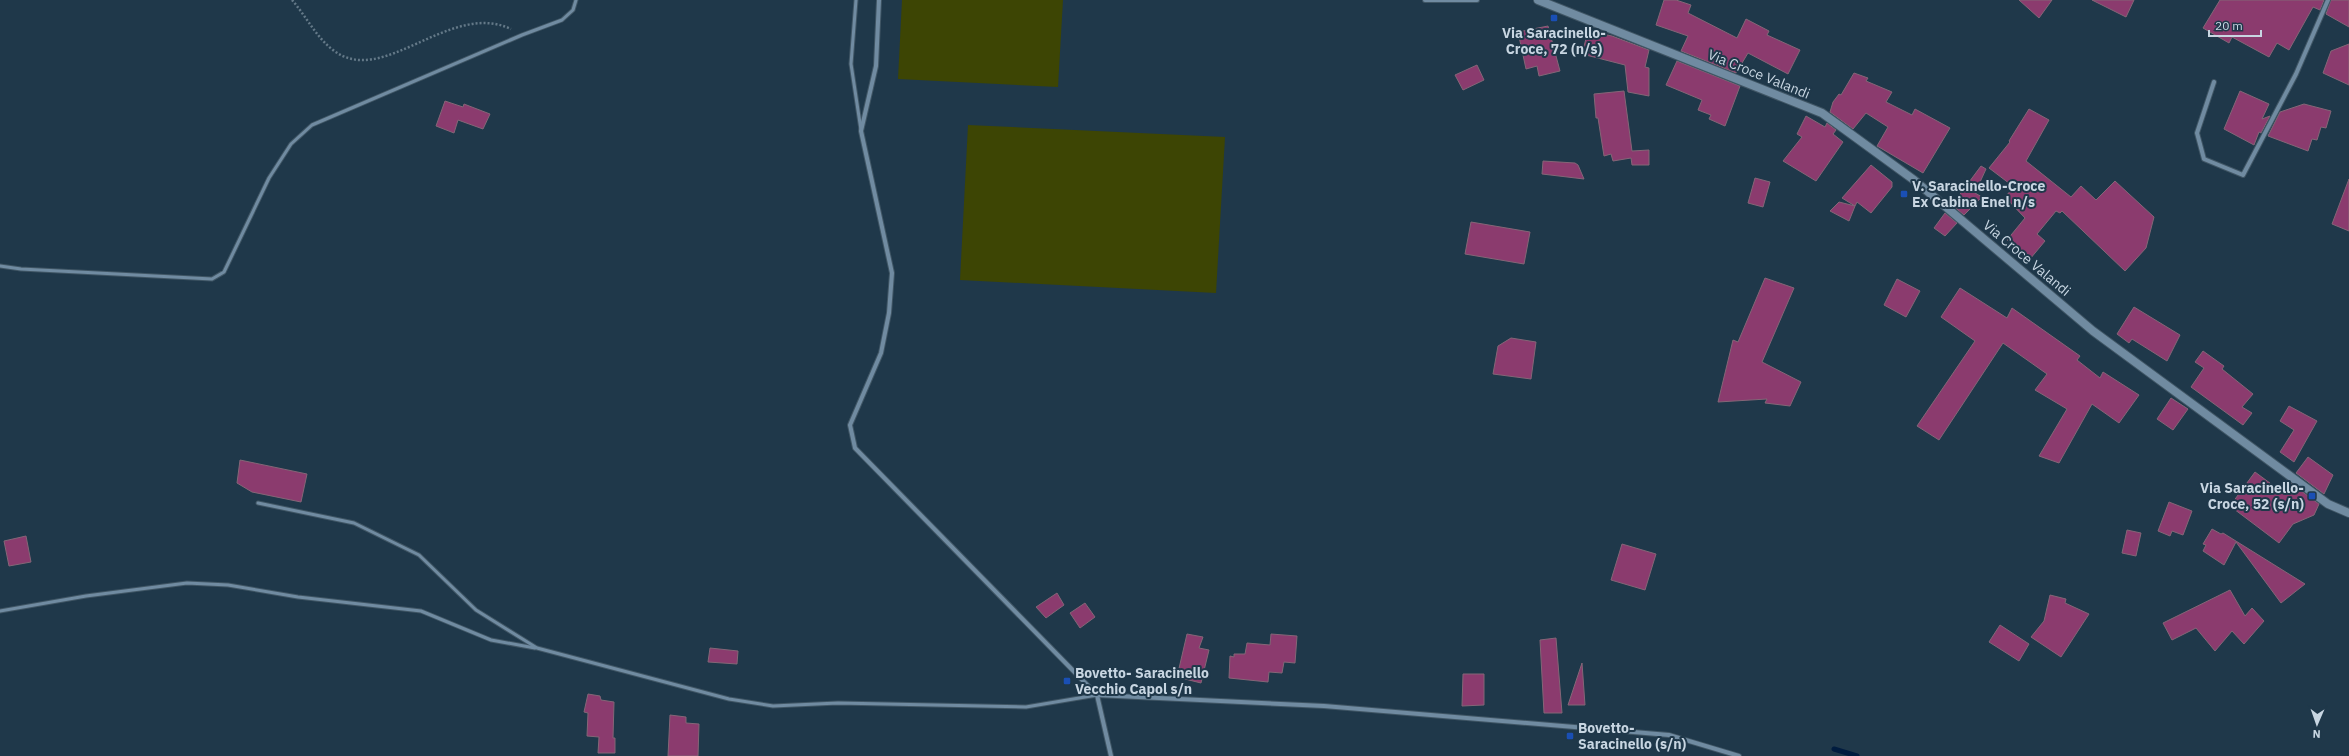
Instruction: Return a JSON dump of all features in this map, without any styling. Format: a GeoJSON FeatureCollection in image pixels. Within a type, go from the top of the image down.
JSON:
{"type":"FeatureCollection","features":[{"type":"Feature","properties":{"kind":"street"},"geometry":{"type":"LineString","coordinates":[[879,0],[876,66],[861,131],[892,272],[888,313],[881,353],[850,425],[855,448],[1097,695],[1111,756]]}},
{"type":"Feature","properties":{"kind":"street"},"geometry":{"type":"LineString","coordinates":[[1424,0],[1477,0]]}},
{"type":"Feature","properties":{"kind":"street","name":"Via Croce Valandi"},"geometry":{"type":"LineString","coordinates":[[1538,0],[1822,113],[1914,180],[2093,331],[2328,504],[2349,513]]}},
{"type":"Feature","properties":{"kind":"street"},"geometry":{"type":"LineString","coordinates":[[2214,82],[2197,133],[2204,159],[2243,175],[2296,74],[2328,0]]}},
{"type":"Feature","properties":{"kind":"street"},"geometry":{"type":"LineString","coordinates":[[1097,695],[1324,706],[1669,735],[1739,756]]}},
{"type":"Feature","properties":{"kind":"lane"},"geometry":{"type":"LineString","coordinates":[[0,266],[21,270],[212,279],[224,272],[269,178],[291,144],[312,125],[522,35],[562,20],[573,10],[576,0]]}},
{"type":"Feature","properties":{"kind":"lane"},"geometry":{"type":"LineString","coordinates":[[856,0],[852,64],[861,131]]}},
{"type":"Feature","properties":{"kind":"lane"},"geometry":{"type":"LineString","coordinates":[[258,503],[354,523],[419,555],[476,610],[536,648]]}},
{"type":"Feature","properties":{"kind":"lane"},"geometry":{"type":"LineString","coordinates":[[0,611],[86,596],[187,583],[228,585],[298,597],[421,611],[491,640],[536,648],[729,699],[773,706],[838,703],[1026,707],[1097,695]]}},
{"type":"Feature","properties":{"kind":"path"},"geometry":{"type":"LineString","coordinates":[[292,0],[333,50],[350,59],[377,59],[422,38],[455,26],[478,21],[503,24],[522,35]]}},
{"type":"Feature","properties":{"kind":"green space"},"geometry":{"type":"Polygon","coordinates":[[[902,0],[1063,0],[1058,87],[898,79],[902,0]]]}},
{"type":"Feature","properties":{"kind":"green space"},"geometry":{"type":"Polygon","coordinates":[[[968,125],[1225,137],[1216,293],[960,280],[968,125]]]}},
{"type":"Feature","properties":{"kind":"building"},"geometry":{"type":"Polygon","coordinates":[[[1664,0],[1676,0],[1691,5],[1688,13],[1737,38],[1746,19],[1769,31],[1767,35],[1800,50],[1788,74],[1748,53],[1736,73],[1681,51],[1688,36],[1656,25],[1664,0]]]}},
{"type":"Feature","properties":{"kind":"building"},"geometry":{"type":"Polygon","coordinates":[[[2019,0],[2052,0],[2039,18],[2019,0]]]}},
{"type":"Feature","properties":{"kind":"building"},"geometry":{"type":"Polygon","coordinates":[[[2092,0],[2134,0],[2126,17],[2092,0]]]}},
{"type":"Feature","properties":{"kind":"building"},"geometry":{"type":"Polygon","coordinates":[[[2220,0],[2324,0],[2320,10],[2313,7],[2289,50],[2277,43],[2269,57],[2232,37],[2229,43],[2203,28],[2220,0]]]}},
{"type":"Feature","properties":{"kind":"building"},"geometry":{"type":"Polygon","coordinates":[[[2331,0],[2349,0],[2349,27],[2326,14],[2331,0]]]}},
{"type":"Feature","properties":{"kind":"building"},"geometry":{"type":"Polygon","coordinates":[[[1548,26],[1560,71],[1539,76],[1537,66],[1526,69],[1518,32],[1548,26]]]}},
{"type":"Feature","properties":{"kind":"building"},"geometry":{"type":"Polygon","coordinates":[[[1588,31],[1612,36],[1649,50],[1645,67],[1649,68],[1649,96],[1628,92],[1625,65],[1582,54],[1588,31]]]}},
{"type":"Feature","properties":{"kind":"building"},"geometry":{"type":"Polygon","coordinates":[[[2349,44],[2349,85],[2323,73],[2331,51],[2349,44]]]}},
{"type":"Feature","properties":{"kind":"building"},"geometry":{"type":"Polygon","coordinates":[[[1677,61],[1740,86],[1725,126],[1709,119],[1711,115],[1698,110],[1702,100],[1666,85],[1677,61]]]}},
{"type":"Feature","properties":{"kind":"building"},"geometry":{"type":"Polygon","coordinates":[[[1477,65],[1484,80],[1463,90],[1455,75],[1477,65]]]}},
{"type":"Feature","properties":{"kind":"building"},"geometry":{"type":"Polygon","coordinates":[[[1854,73],[1868,78],[1866,81],[1892,92],[1886,102],[1912,115],[1915,109],[1950,128],[1923,173],[1877,146],[1888,127],[1866,113],[1853,129],[1830,112],[1833,102],[1839,94],[1841,95],[1854,73]]]}},
{"type":"Feature","properties":{"kind":"building"},"geometry":{"type":"Polygon","coordinates":[[[1624,91],[1632,151],[1649,150],[1649,165],[1632,165],[1631,158],[1613,161],[1611,154],[1604,156],[1598,118],[1596,118],[1594,94],[1624,91]]]}},
{"type":"Feature","properties":{"kind":"building"},"geometry":{"type":"Polygon","coordinates":[[[2240,91],[2269,104],[2262,119],[2270,116],[2261,133],[2259,132],[2254,145],[2224,129],[2240,91]]]}},
{"type":"Feature","properties":{"kind":"building"},"geometry":{"type":"Polygon","coordinates":[[[445,101],[463,107],[464,104],[490,114],[483,129],[458,120],[454,133],[436,126],[445,101]]]}},
{"type":"Feature","properties":{"kind":"building"},"geometry":{"type":"Polygon","coordinates":[[[2304,104],[2331,111],[2326,128],[2321,127],[2317,140],[2312,139],[2308,151],[2268,136],[2280,112],[2304,104]]]}},
{"type":"Feature","properties":{"kind":"building"},"geometry":{"type":"Polygon","coordinates":[[[2029,109],[2049,120],[2026,161],[2071,197],[2081,186],[2096,200],[2115,181],[2154,217],[2146,248],[2125,271],[2062,211],[2060,213],[2056,211],[2037,234],[2045,241],[2030,259],[2007,240],[2025,218],[2005,197],[2014,187],[1989,168],[2010,142],[2009,141],[2029,109]]]}},
{"type":"Feature","properties":{"kind":"building"},"geometry":{"type":"Polygon","coordinates":[[[1806,116],[1825,127],[1827,123],[1836,130],[1833,134],[1843,142],[1816,181],[1783,161],[1802,137],[1797,134],[1806,116]]]}},
{"type":"Feature","properties":{"kind":"building"},"geometry":{"type":"Polygon","coordinates":[[[1543,161],[1575,163],[1578,165],[1584,179],[1542,174],[1543,161]]]}},
{"type":"Feature","properties":{"kind":"building"},"geometry":{"type":"Polygon","coordinates":[[[1871,165],[1892,182],[1892,187],[1871,213],[1857,202],[1855,206],[1842,198],[1871,165]]]}},
{"type":"Feature","properties":{"kind":"building"},"geometry":{"type":"Polygon","coordinates":[[[1981,166],[1986,169],[1975,193],[1982,197],[1964,215],[1952,205],[1981,166]]]}},
{"type":"Feature","properties":{"kind":"building"},"geometry":{"type":"Polygon","coordinates":[[[1755,178],[1770,182],[1763,207],[1748,203],[1755,178]]]}},
{"type":"Feature","properties":{"kind":"building"},"geometry":{"type":"Polygon","coordinates":[[[2349,179],[2349,231],[2332,224],[2349,179]]]}},
{"type":"Feature","properties":{"kind":"building"},"geometry":{"type":"Polygon","coordinates":[[[1839,202],[1855,206],[1849,221],[1830,211],[1839,202]]]}},
{"type":"Feature","properties":{"kind":"building"},"geometry":{"type":"Polygon","coordinates":[[[1945,213],[1957,223],[1945,236],[1934,228],[1945,213]]]}},
{"type":"Feature","properties":{"kind":"building"},"geometry":{"type":"Polygon","coordinates":[[[1471,222],[1530,232],[1524,264],[1465,254],[1471,222]]]}},
{"type":"Feature","properties":{"kind":"building"},"geometry":{"type":"Polygon","coordinates":[[[1765,278],[1794,288],[1762,362],[1801,382],[1790,406],[1765,403],[1767,399],[1718,402],[1733,340],[1738,342],[1765,278]]]}},
{"type":"Feature","properties":{"kind":"building"},"geometry":{"type":"Polygon","coordinates":[[[1897,279],[1920,291],[1906,317],[1884,305],[1897,279]]]}},
{"type":"Feature","properties":{"kind":"building"},"geometry":{"type":"Polygon","coordinates":[[[1960,288],[2007,318],[2012,308],[2080,356],[2077,360],[2100,378],[2103,372],[2139,395],[2119,423],[2092,404],[2059,463],[2039,456],[2067,409],[2035,390],[2047,374],[2003,343],[1939,440],[1917,426],[1975,341],[1941,317],[1960,288]]]}},
{"type":"Feature","properties":{"kind":"building"},"geometry":{"type":"Polygon","coordinates":[[[2134,307],[2180,335],[2167,361],[2132,339],[2129,343],[2117,334],[2134,307]]]}},
{"type":"Feature","properties":{"kind":"building"},"geometry":{"type":"Polygon","coordinates":[[[1511,338],[1536,342],[1531,379],[1493,374],[1498,346],[1511,338]]]}},
{"type":"Feature","properties":{"kind":"building"},"geometry":{"type":"Polygon","coordinates":[[[2203,351],[2224,366],[2222,369],[2253,394],[2242,407],[2252,413],[2243,425],[2191,387],[2204,368],[2195,362],[2203,351]]]}},
{"type":"Feature","properties":{"kind":"building"},"geometry":{"type":"Polygon","coordinates":[[[2171,398],[2188,409],[2173,430],[2157,419],[2171,398]]]}},
{"type":"Feature","properties":{"kind":"building"},"geometry":{"type":"Polygon","coordinates":[[[2289,406],[2317,421],[2294,462],[2280,452],[2294,430],[2280,421],[2289,406]]]}},
{"type":"Feature","properties":{"kind":"building"},"geometry":{"type":"Polygon","coordinates":[[[2308,457],[2333,475],[2324,494],[2296,473],[2308,457]]]}},
{"type":"Feature","properties":{"kind":"building"},"geometry":{"type":"Polygon","coordinates":[[[240,460],[307,474],[301,502],[252,492],[237,483],[240,460]]]}},
{"type":"Feature","properties":{"kind":"building"},"geometry":{"type":"Polygon","coordinates":[[[2255,472],[2282,492],[2289,482],[2319,504],[2314,515],[2293,524],[2279,543],[2230,506],[2255,472]]]}},
{"type":"Feature","properties":{"kind":"building"},"geometry":{"type":"Polygon","coordinates":[[[2169,502],[2192,511],[2183,535],[2172,531],[2170,536],[2158,531],[2169,502]]]}},
{"type":"Feature","properties":{"kind":"building"},"geometry":{"type":"Polygon","coordinates":[[[2212,529],[2221,534],[2223,533],[2305,584],[2281,603],[2236,542],[2224,565],[2203,551],[2206,545],[2203,544],[2212,529]]]}},
{"type":"Feature","properties":{"kind":"building"},"geometry":{"type":"Polygon","coordinates":[[[2127,530],[2141,533],[2136,556],[2122,553],[2127,530]]]}},
{"type":"Feature","properties":{"kind":"building"},"geometry":{"type":"Polygon","coordinates":[[[26,536],[31,562],[9,566],[4,541],[26,536]]]}},
{"type":"Feature","properties":{"kind":"building"},"geometry":{"type":"Polygon","coordinates":[[[1622,544],[1656,554],[1645,590],[1611,580],[1622,544]]]}},
{"type":"Feature","properties":{"kind":"building"},"geometry":{"type":"Polygon","coordinates":[[[2230,590],[2245,616],[2252,608],[2264,621],[2244,644],[2232,631],[2215,651],[2196,628],[2172,640],[2163,623],[2230,590]]]}},
{"type":"Feature","properties":{"kind":"building"},"geometry":{"type":"Polygon","coordinates":[[[1057,593],[1064,605],[1046,618],[1036,607],[1057,593]]]}},
{"type":"Feature","properties":{"kind":"building"},"geometry":{"type":"Polygon","coordinates":[[[2050,595],[2066,599],[2065,603],[2089,614],[2061,657],[2031,637],[2044,621],[2050,595]]]}},
{"type":"Feature","properties":{"kind":"building"},"geometry":{"type":"Polygon","coordinates":[[[1085,603],[1095,617],[1080,628],[1070,613],[1085,603]]]}},
{"type":"Feature","properties":{"kind":"building"},"geometry":{"type":"Polygon","coordinates":[[[2000,625],[2029,644],[2019,661],[1989,642],[2000,625]]]}},
{"type":"Feature","properties":{"kind":"building"},"geometry":{"type":"Polygon","coordinates":[[[1187,634],[1203,637],[1199,648],[1209,650],[1201,683],[1177,677],[1187,634]]]}},
{"type":"Feature","properties":{"kind":"building"},"geometry":{"type":"Polygon","coordinates":[[[1271,634],[1297,636],[1295,663],[1284,662],[1282,673],[1269,672],[1268,682],[1229,678],[1230,656],[1234,657],[1234,654],[1245,654],[1247,643],[1270,645],[1271,634]]]}},
{"type":"Feature","properties":{"kind":"building"},"geometry":{"type":"Polygon","coordinates":[[[1556,638],[1562,713],[1544,713],[1540,640],[1556,638]]]}},
{"type":"Feature","properties":{"kind":"building"},"geometry":{"type":"Polygon","coordinates":[[[710,648],[738,651],[737,664],[708,662],[710,648]]]}},
{"type":"Feature","properties":{"kind":"building"},"geometry":{"type":"Polygon","coordinates":[[[1582,663],[1585,705],[1568,705],[1582,663]]]}},
{"type":"Feature","properties":{"kind":"building"},"geometry":{"type":"Polygon","coordinates":[[[1463,674],[1484,674],[1484,705],[1462,706],[1463,674]]]}},
{"type":"Feature","properties":{"kind":"building"},"geometry":{"type":"Polygon","coordinates":[[[588,694],[600,696],[601,700],[614,702],[613,738],[615,738],[615,753],[598,753],[599,737],[587,736],[588,713],[584,712],[588,694]]]}},
{"type":"Feature","properties":{"kind":"building"},"geometry":{"type":"Polygon","coordinates":[[[670,715],[686,717],[686,723],[699,724],[698,756],[668,756],[670,715]]]}},
{"type":"Feature","properties":{"kind":"waterway"},"geometry":{"type":"LineString","coordinates":[[1834,749],[1857,756]]}},
{"type":"Feature","properties":{"kind":"place","name":"Via Saracinello- Croce, 72 (n/s)"},"geometry":{"type":"Point","coordinates":[1554,18]}},
{"type":"Feature","properties":{"kind":"place","name":"V. Saracinello-Croce Ex Cabina Enel n/s"},"geometry":{"type":"Point","coordinates":[1904,194]}},
{"type":"Feature","properties":{"kind":"place","name":"Via Saracinello- Croce, 52 (s/n)"},"geometry":{"type":"Point","coordinates":[2312,496]}},
{"type":"Feature","properties":{"kind":"place","name":"Bovetto- Saracinello Vecchio Capol s/n"},"geometry":{"type":"Point","coordinates":[1067,681]}},
{"type":"Feature","properties":{"kind":"place","name":"Bovetto- Saracinello (s/n)"},"geometry":{"type":"Point","coordinates":[1570,736]}}]}
